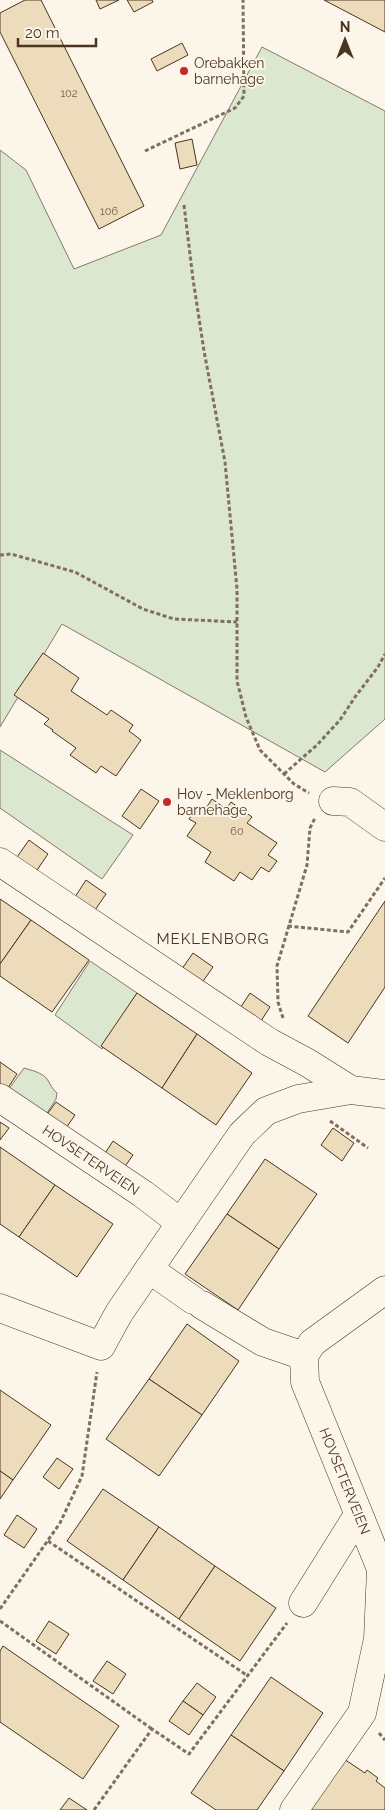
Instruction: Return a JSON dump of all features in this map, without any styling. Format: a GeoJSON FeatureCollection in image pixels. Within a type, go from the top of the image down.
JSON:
{"type":"FeatureCollection","features":[{"type":"Feature","properties":{"kind":"street"},"geometry":{"type":"LineString","coordinates":[[333,801],[350,802],[385,827]]}},
{"type":"Feature","properties":{"kind":"street"},"geometry":{"type":"LineString","coordinates":[[0,862],[268,1042],[308,1063],[351,1090]]}},
{"type":"Feature","properties":{"kind":"street"},"geometry":{"type":"LineString","coordinates":[[0,1308],[101,1346],[119,1312],[242,1134],[266,1111],[298,1099],[351,1090],[385,1094]]}},
{"type":"Feature","properties":{"kind":"street","name":"HOVSETERVEIEN"},"geometry":{"type":"LineString","coordinates":[[0,1098],[143,1194],[181,1223]]}},
{"type":"Feature","properties":{"kind":"street"},"geometry":{"type":"LineString","coordinates":[[150,1269],[198,1302],[263,1342],[304,1356],[312,1343],[385,1290]]}},
{"type":"Feature","properties":{"kind":"street","name":"HOVSETERVEIEN"},"geometry":{"type":"LineString","coordinates":[[294,1810],[362,1713],[378,1639],[381,1569],[305,1382],[304,1356]]}},
{"type":"Feature","properties":{"kind":"street"},"geometry":{"type":"LineString","coordinates":[[303,1603],[358,1515]]}},
{"type":"Feature","properties":{"kind":"path"},"geometry":{"type":"LineString","coordinates":[[145,151],[235,108],[244,96],[242,62],[243,0]]}},
{"type":"Feature","properties":{"kind":"path"},"geometry":{"type":"LineString","coordinates":[[184,205],[203,342],[225,462],[237,589],[237,681],[246,717],[260,750],[294,784],[319,799],[333,801]]}},
{"type":"Feature","properties":{"kind":"path"},"geometry":{"type":"LineString","coordinates":[[0,555],[11,554],[76,572],[143,610],[174,619],[237,622]]}},
{"type":"Feature","properties":{"kind":"path"},"geometry":{"type":"LineString","coordinates":[[284,774],[317,745],[340,720],[378,667],[385,654]]}},
{"type":"Feature","properties":{"kind":"path"},"geometry":{"type":"LineString","coordinates":[[284,1021],[278,1002],[277,966],[307,864],[310,828],[318,812],[333,801]]}},
{"type":"Feature","properties":{"kind":"path"},"geometry":{"type":"LineString","coordinates":[[288,926],[348,932],[385,878]]}},
{"type":"Feature","properties":{"kind":"path"},"geometry":{"type":"LineString","coordinates":[[298,1099],[368,1148]]}},
{"type":"Feature","properties":{"kind":"path"},"geometry":{"type":"LineString","coordinates":[[0,1610],[60,1523],[82,1476],[101,1346]]}},
{"type":"Feature","properties":{"kind":"path"},"geometry":{"type":"LineString","coordinates":[[48,1541],[248,1676]]}},
{"type":"Feature","properties":{"kind":"path"},"geometry":{"type":"LineString","coordinates":[[0,1621],[189,1754],[303,1603]]}},
{"type":"Feature","properties":{"kind":"path"},"geometry":{"type":"LineString","coordinates":[[94,1810],[152,1729]]}},
{"type":"Feature","properties":{"kind":"green space"},"geometry":{"type":"Polygon","coordinates":[[[262,47],[385,111],[385,719],[325,772],[62,624],[0,727],[0,150],[26,170],[74,269],[161,235],[262,47]]]}},
{"type":"Feature","properties":{"kind":"green space"},"geometry":{"type":"Polygon","coordinates":[[[0,750],[133,835],[102,879],[0,808],[0,750]]]}},
{"type":"Feature","properties":{"kind":"green space"},"geometry":{"type":"Polygon","coordinates":[[[90,961],[137,993],[102,1049],[55,1015],[90,961]]]}},
{"type":"Feature","properties":{"kind":"green space"},"geometry":{"type":"Polygon","coordinates":[[[24,1068],[43,1075],[57,1093],[56,1099],[42,1121],[6,1093],[24,1068]]]}},
{"type":"Feature","properties":{"kind":"building"},"geometry":{"type":"Polygon","coordinates":[[[25,0],[41,0],[144,206],[99,229],[0,32],[0,13],[25,0]]]}},
{"type":"Feature","properties":{"kind":"building"},"geometry":{"type":"Polygon","coordinates":[[[96,0],[119,0],[100,9],[96,0]]]}},
{"type":"Feature","properties":{"kind":"building"},"geometry":{"type":"Polygon","coordinates":[[[127,0],[152,0],[153,2],[134,12],[127,0]]]}},
{"type":"Feature","properties":{"kind":"building"},"geometry":{"type":"Polygon","coordinates":[[[324,0],[385,0],[385,32],[324,0]]]}},
{"type":"Feature","properties":{"kind":"building"},"geometry":{"type":"Polygon","coordinates":[[[182,43],[188,55],[157,71],[151,59],[182,43]]]}},
{"type":"Feature","properties":{"kind":"building"},"geometry":{"type":"Polygon","coordinates":[[[192,139],[197,165],[180,169],[175,143],[192,139]]]}},
{"type":"Feature","properties":{"kind":"building"},"geometry":{"type":"Polygon","coordinates":[[[43,653],[79,678],[71,691],[107,715],[111,710],[133,725],[129,731],[141,740],[116,776],[101,766],[96,773],[70,755],[76,748],[44,724],[49,719],[14,695],[43,653]]]}},
{"type":"Feature","properties":{"kind":"building"},"geometry":{"type":"Polygon","coordinates":[[[141,789],[159,801],[140,829],[122,816],[141,789]]]}},
{"type":"Feature","properties":{"kind":"building"},"geometry":{"type":"Polygon","coordinates":[[[212,799],[226,809],[231,802],[252,817],[247,823],[277,843],[268,855],[277,861],[269,872],[261,867],[252,880],[240,872],[234,881],[205,862],[211,852],[187,836],[196,823],[189,819],[198,806],[204,811],[212,799]]]}},
{"type":"Feature","properties":{"kind":"building"},"geometry":{"type":"Polygon","coordinates":[[[29,840],[48,854],[35,873],[15,860],[29,840]]]}},
{"type":"Feature","properties":{"kind":"building"},"geometry":{"type":"Polygon","coordinates":[[[86,880],[106,894],[93,913],[73,900],[86,880]]]}},
{"type":"Feature","properties":{"kind":"building"},"geometry":{"type":"Polygon","coordinates":[[[0,899],[31,920],[0,964],[0,899]]]}},
{"type":"Feature","properties":{"kind":"building"},"geometry":{"type":"Polygon","coordinates":[[[385,901],[385,987],[348,1043],[308,1016],[385,901]]]}},
{"type":"Feature","properties":{"kind":"building"},"geometry":{"type":"Polygon","coordinates":[[[31,920],[89,960],[52,1012],[0,976],[0,964],[31,920]]]}},
{"type":"Feature","properties":{"kind":"building"},"geometry":{"type":"Polygon","coordinates":[[[193,953],[213,967],[199,987],[179,973],[193,953]]]}},
{"type":"Feature","properties":{"kind":"building"},"geometry":{"type":"Polygon","coordinates":[[[137,993],[197,1034],[162,1088],[101,1046],[137,993]]]}},
{"type":"Feature","properties":{"kind":"building"},"geometry":{"type":"Polygon","coordinates":[[[250,993],[270,1007],[257,1027],[237,1013],[250,993]]]}},
{"type":"Feature","properties":{"kind":"building"},"geometry":{"type":"Polygon","coordinates":[[[197,1034],[252,1073],[216,1125],[162,1088],[197,1034]]]}},
{"type":"Feature","properties":{"kind":"building"},"geometry":{"type":"Polygon","coordinates":[[[0,1062],[17,1074],[4,1094],[0,1091],[0,1062]]]}},
{"type":"Feature","properties":{"kind":"building"},"geometry":{"type":"Polygon","coordinates":[[[56,1102],[75,1115],[62,1134],[42,1121],[56,1102]]]}},
{"type":"Feature","properties":{"kind":"building"},"geometry":{"type":"Polygon","coordinates":[[[0,1122],[9,1128],[0,1140],[0,1122]]]}},
{"type":"Feature","properties":{"kind":"building"},"geometry":{"type":"Polygon","coordinates":[[[333,1128],[354,1143],[342,1161],[321,1145],[333,1128]]]}},
{"type":"Feature","properties":{"kind":"building"},"geometry":{"type":"Polygon","coordinates":[[[113,1141],[133,1155],[119,1175],[100,1161],[113,1141]]]}},
{"type":"Feature","properties":{"kind":"building"},"geometry":{"type":"Polygon","coordinates":[[[0,1147],[55,1185],[19,1237],[0,1224],[0,1147]]]}},
{"type":"Feature","properties":{"kind":"building"},"geometry":{"type":"Polygon","coordinates":[[[265,1159],[317,1194],[279,1249],[227,1214],[265,1159]]]}},
{"type":"Feature","properties":{"kind":"building"},"geometry":{"type":"Polygon","coordinates":[[[55,1185],[113,1224],[77,1277],[19,1237],[55,1185]]]}},
{"type":"Feature","properties":{"kind":"building"},"geometry":{"type":"Polygon","coordinates":[[[227,1214],[279,1249],[238,1310],[185,1274],[227,1214]]]}},
{"type":"Feature","properties":{"kind":"building"},"geometry":{"type":"Polygon","coordinates":[[[187,1324],[239,1361],[202,1415],[149,1379],[187,1324]]]}},
{"type":"Feature","properties":{"kind":"building"},"geometry":{"type":"Polygon","coordinates":[[[149,1379],[202,1415],[159,1476],[106,1439],[149,1379]]]}},
{"type":"Feature","properties":{"kind":"building"},"geometry":{"type":"Polygon","coordinates":[[[0,1390],[51,1425],[13,1480],[0,1471],[0,1390]]]}},
{"type":"Feature","properties":{"kind":"building"},"geometry":{"type":"Polygon","coordinates":[[[57,1458],[73,1469],[59,1489],[43,1477],[57,1458]]]}},
{"type":"Feature","properties":{"kind":"building"},"geometry":{"type":"Polygon","coordinates":[[[0,1471],[13,1480],[0,1499],[0,1471]]]}},
{"type":"Feature","properties":{"kind":"building"},"geometry":{"type":"Polygon","coordinates":[[[103,1489],[159,1527],[123,1580],[67,1541],[103,1489]]]}},
{"type":"Feature","properties":{"kind":"building"},"geometry":{"type":"Polygon","coordinates":[[[17,1515],[37,1529],[24,1548],[4,1535],[17,1515]]]}},
{"type":"Feature","properties":{"kind":"building"},"geometry":{"type":"Polygon","coordinates":[[[159,1527],[215,1566],[179,1619],[123,1580],[159,1527]]]}},
{"type":"Feature","properties":{"kind":"building"},"geometry":{"type":"Polygon","coordinates":[[[215,1566],[276,1608],[240,1661],[179,1619],[215,1566]]]}},
{"type":"Feature","properties":{"kind":"building"},"geometry":{"type":"Polygon","coordinates":[[[49,1621],[69,1634],[56,1654],[36,1641],[49,1621]]]}},
{"type":"Feature","properties":{"kind":"building"},"geometry":{"type":"Polygon","coordinates":[[[3,1646],[119,1726],[83,1779],[0,1722],[0,1651],[3,1646]]]}},
{"type":"Feature","properties":{"kind":"building"},"geometry":{"type":"Polygon","coordinates":[[[107,1661],[126,1674],[113,1694],[93,1681],[107,1661]]]}},
{"type":"Feature","properties":{"kind":"building"},"geometry":{"type":"Polygon","coordinates":[[[271,1677],[323,1713],[284,1771],[231,1735],[271,1677]]]}},
{"type":"Feature","properties":{"kind":"building"},"geometry":{"type":"Polygon","coordinates":[[[197,1683],[216,1697],[203,1715],[183,1701],[197,1683]]]}},
{"type":"Feature","properties":{"kind":"building"},"geometry":{"type":"Polygon","coordinates":[[[183,1701],[203,1715],[189,1735],[169,1721],[183,1701]]]}},
{"type":"Feature","properties":{"kind":"building"},"geometry":{"type":"Polygon","coordinates":[[[231,1735],[284,1771],[257,1810],[216,1810],[191,1793],[231,1735]]]}},
{"type":"Feature","properties":{"kind":"building"},"geometry":{"type":"Polygon","coordinates":[[[344,1759],[365,1773],[367,1770],[378,1778],[376,1781],[385,1788],[385,1810],[310,1810],[344,1759]]]}},
{"type":"Feature","properties":{"kind":"building"},"geometry":{"type":"Polygon","coordinates":[[[69,1798],[87,1810],[60,1810],[69,1798]]]}},
{"type":"Feature","properties":{"kind":"place","name":"Orebakken barnehage"},"geometry":{"type":"Point","coordinates":[184,71]}},
{"type":"Feature","properties":{"kind":"place","name":"Hov - Meklenborg barnehage"},"geometry":{"type":"Point","coordinates":[167,802]}},
{"type":"Feature","properties":{"kind":"district","name":"MEKLENBORG"},"geometry":{"type":"Point","coordinates":[213,939]}}]}
